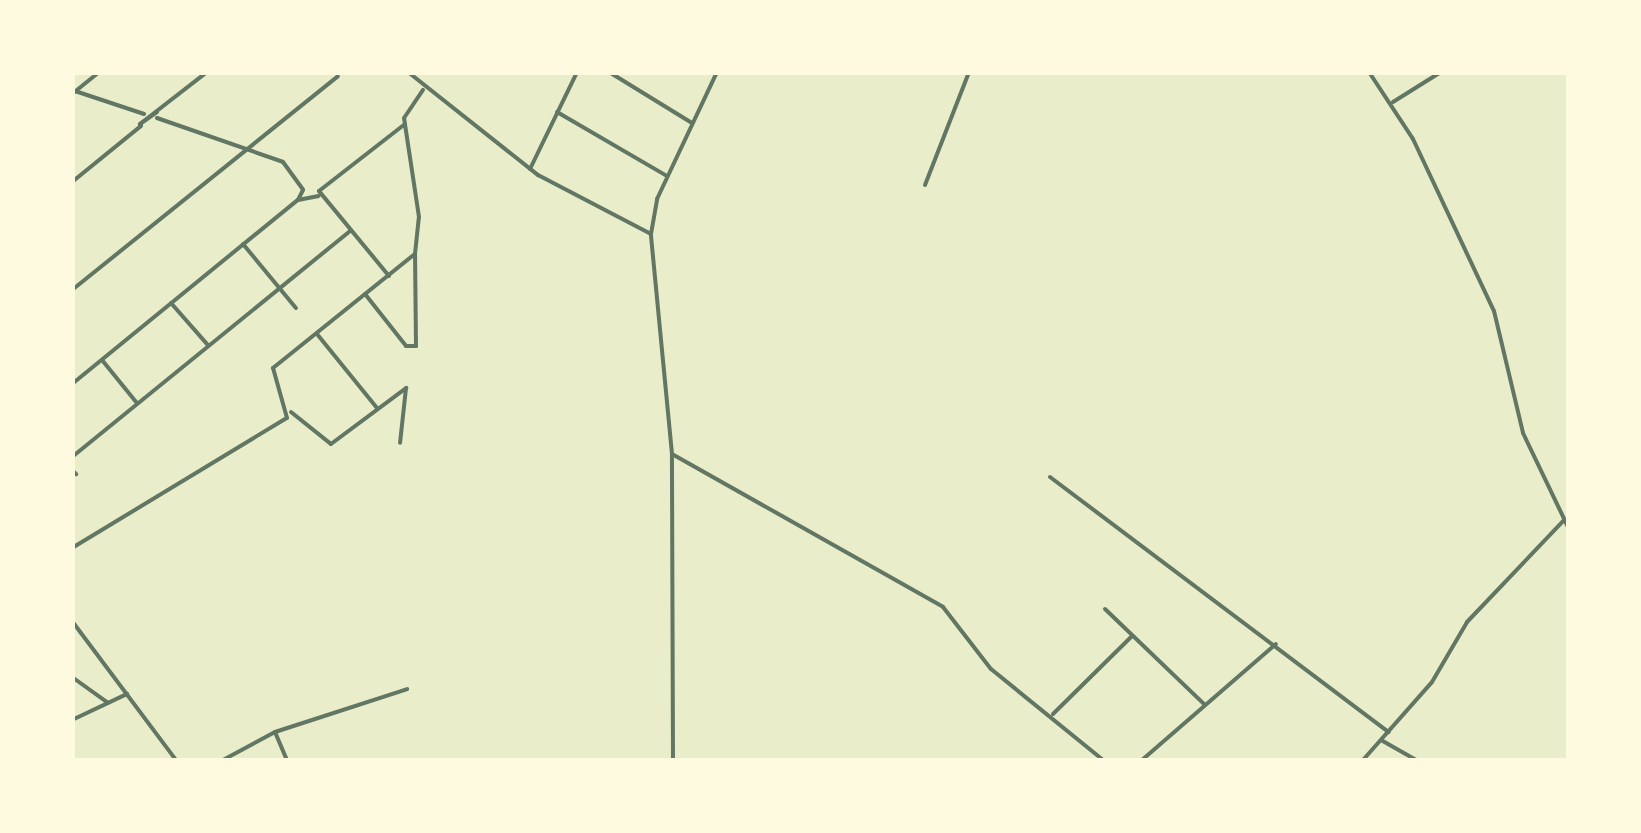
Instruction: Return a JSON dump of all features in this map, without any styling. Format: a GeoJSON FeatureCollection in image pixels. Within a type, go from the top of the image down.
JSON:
{"type":"FeatureCollection","features":[{"type":"Feature","properties":{"kind":"street"},"geometry":{"type":"LineString","coordinates":[[74,92],[99,72]]}},
{"type":"Feature","properties":{"kind":"street"},"geometry":{"type":"LineString","coordinates":[[72,182],[206,72]]}},
{"type":"Feature","properties":{"kind":"street"},"geometry":{"type":"LineString","coordinates":[[408,72],[423,90],[530,169],[651,234]]}},
{"type":"Feature","properties":{"kind":"street"},"geometry":{"type":"LineString","coordinates":[[530,169],[577,72]]}},
{"type":"Feature","properties":{"kind":"street"},"geometry":{"type":"LineString","coordinates":[[609,72],[692,123]]}},
{"type":"Feature","properties":{"kind":"street"},"geometry":{"type":"LineString","coordinates":[[673,760],[672,454],[651,234],[666,176],[717,72]]}},
{"type":"Feature","properties":{"kind":"street"},"geometry":{"type":"LineString","coordinates":[[925,185],[968,72]]}},
{"type":"Feature","properties":{"kind":"street"},"geometry":{"type":"LineString","coordinates":[[1369,72],[1394,102],[1494,311],[1523,433],[1568,527]]}},
{"type":"Feature","properties":{"kind":"street"},"geometry":{"type":"LineString","coordinates":[[1394,102],[1441,72]]}},
{"type":"Feature","properties":{"kind":"street"},"geometry":{"type":"LineString","coordinates":[[72,290],[338,76]]}},
{"type":"Feature","properties":{"kind":"street"},"geometry":{"type":"LineString","coordinates":[[320,196],[322,185],[404,124],[423,90]]}},
{"type":"Feature","properties":{"kind":"street"},"geometry":{"type":"LineString","coordinates":[[72,384],[298,200],[303,190],[282,162],[157,115],[74,92]]}},
{"type":"Feature","properties":{"kind":"street"},"geometry":{"type":"LineString","coordinates":[[557,112],[666,176]]}},
{"type":"Feature","properties":{"kind":"street"},"geometry":{"type":"LineString","coordinates":[[141,126],[144,114]]}},
{"type":"Feature","properties":{"kind":"street"},"geometry":{"type":"LineString","coordinates":[[365,294],[404,344],[416,346],[414,254],[419,217],[404,124]]}},
{"type":"Feature","properties":{"kind":"street"},"geometry":{"type":"LineString","coordinates":[[298,200],[320,196]]}},
{"type":"Feature","properties":{"kind":"street"},"geometry":{"type":"LineString","coordinates":[[320,196],[388,276]]}},
{"type":"Feature","properties":{"kind":"street"},"geometry":{"type":"LineString","coordinates":[[72,457],[350,231]]}},
{"type":"Feature","properties":{"kind":"street"},"geometry":{"type":"LineString","coordinates":[[243,244],[296,308]]}},
{"type":"Feature","properties":{"kind":"street"},"geometry":{"type":"LineString","coordinates":[[400,443],[409,390],[328,444],[291,412],[271,373],[414,254]]}},
{"type":"Feature","properties":{"kind":"street"},"geometry":{"type":"LineString","coordinates":[[171,302],[209,346]]}},
{"type":"Feature","properties":{"kind":"street"},"geometry":{"type":"LineString","coordinates":[[316,334],[378,408]]}},
{"type":"Feature","properties":{"kind":"street"},"geometry":{"type":"LineString","coordinates":[[102,360],[138,404]]}},
{"type":"Feature","properties":{"kind":"street"},"geometry":{"type":"LineString","coordinates":[[72,548],[291,412]]}},
{"type":"Feature","properties":{"kind":"street"},"geometry":{"type":"LineString","coordinates":[[672,454],[942,607],[991,669],[1053,715],[1103,760]]}},
{"type":"Feature","properties":{"kind":"street"},"geometry":{"type":"LineString","coordinates":[[1050,477],[1388,732]]}},
{"type":"Feature","properties":{"kind":"street"},"geometry":{"type":"LineString","coordinates":[[1363,760],[1388,732],[1467,622],[1565,519]]}},
{"type":"Feature","properties":{"kind":"street"},"geometry":{"type":"LineString","coordinates":[[1105,609],[1204,704]]}},
{"type":"Feature","properties":{"kind":"street"},"geometry":{"type":"LineString","coordinates":[[72,621],[176,760]]}},
{"type":"Feature","properties":{"kind":"street"},"geometry":{"type":"LineString","coordinates":[[1053,715],[1131,636]]}},
{"type":"Feature","properties":{"kind":"street"},"geometry":{"type":"LineString","coordinates":[[1142,760],[1276,644]]}},
{"type":"Feature","properties":{"kind":"street"},"geometry":{"type":"LineString","coordinates":[[72,677],[108,703]]}},
{"type":"Feature","properties":{"kind":"street"},"geometry":{"type":"LineString","coordinates":[[223,760],[274,732],[407,689]]}},
{"type":"Feature","properties":{"kind":"street"},"geometry":{"type":"LineString","coordinates":[[72,720],[129,693]]}},
{"type":"Feature","properties":{"kind":"street"},"geometry":{"type":"LineString","coordinates":[[274,732],[287,760]]}},
{"type":"Feature","properties":{"kind":"street"},"geometry":{"type":"LineString","coordinates":[[1381,740],[1416,760]]}}]}
